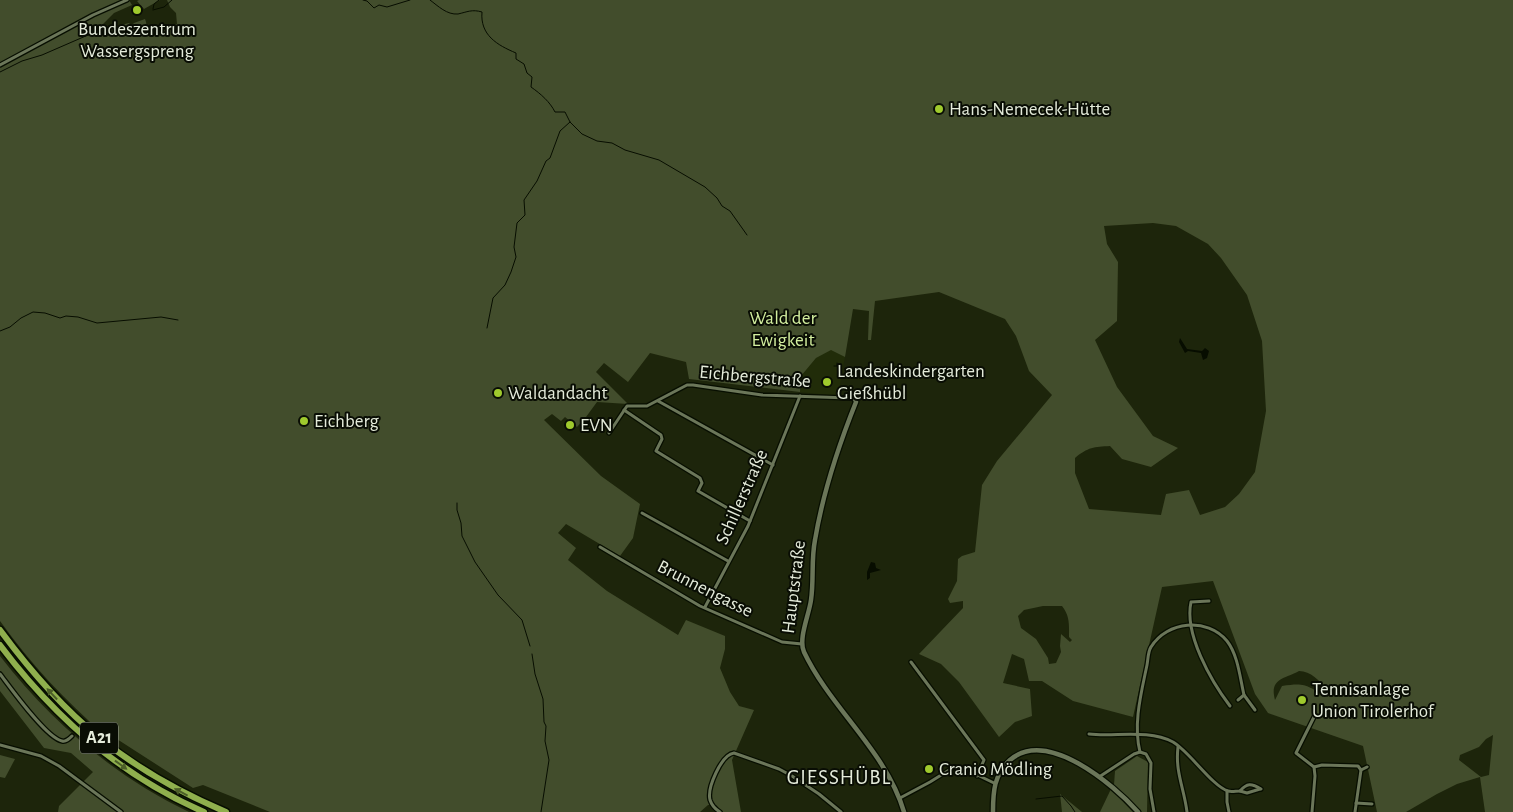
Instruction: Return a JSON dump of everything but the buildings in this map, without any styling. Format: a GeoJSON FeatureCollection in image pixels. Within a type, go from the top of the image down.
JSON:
{"type":"FeatureCollection","features":[{"type":"Feature","properties":{"kind":"highway","name":"A21"},"geometry":{"type":"LineString","coordinates":[[0,630],[49,691],[97,737],[129,761],[158,779],[191,797],[226,812]]}},
{"type":"Feature","properties":{"kind":"highway","name":"A21"},"geometry":{"type":"LineString","coordinates":[[0,645],[42,697],[91,743],[152,786],[204,812]]}},
{"type":"Feature","properties":{"kind":"street"},"geometry":{"type":"LineString","coordinates":[[0,65],[127,0]]}},
{"type":"Feature","properties":{"kind":"street","name":"Eichbergstraße"},"geometry":{"type":"LineString","coordinates":[[624,410],[627,406],[647,406],[687,385],[762,395],[854,398],[856,402]]}},
{"type":"Feature","properties":{"kind":"street","name":"Schillerstraße"},"geometry":{"type":"LineString","coordinates":[[705,607],[750,521],[800,396]]}},
{"type":"Feature","properties":{"kind":"street"},"geometry":{"type":"LineString","coordinates":[[658,401],[773,465]]}},
{"type":"Feature","properties":{"kind":"street","name":"Hauptstraße"},"geometry":{"type":"LineString","coordinates":[[856,402],[833,461],[818,520],[812,562],[811,598],[802,644],[807,657],[826,688],[886,771],[900,798],[904,812]]}},
{"type":"Feature","properties":{"kind":"street"},"geometry":{"type":"LineString","coordinates":[[609,433],[624,410],[661,435],[662,439],[656,450],[700,478],[702,483],[698,491],[750,521]]}},
{"type":"Feature","properties":{"kind":"street"},"geometry":{"type":"LineString","coordinates":[[642,513],[728,561]]}},
{"type":"Feature","properties":{"kind":"street","name":"Brunnengasse"},"geometry":{"type":"LineString","coordinates":[[600,547],[705,607],[782,642],[802,644]]}},
{"type":"Feature","properties":{"kind":"street"},"geometry":{"type":"LineString","coordinates":[[1209,601],[1191,602],[1191,624],[1202,661],[1211,679],[1230,706]]}},
{"type":"Feature","properties":{"kind":"street"},"geometry":{"type":"LineString","coordinates":[[1140,752],[1137,734],[1138,712],[1150,648],[1164,633],[1178,627],[1191,624],[1210,629],[1226,640],[1235,657],[1244,695],[1255,710]]}},
{"type":"Feature","properties":{"kind":"street"},"geometry":{"type":"LineString","coordinates":[[911,662],[984,760],[977,776]]}},
{"type":"Feature","properties":{"kind":"street"},"geometry":{"type":"LineString","coordinates":[[0,674],[35,718],[56,738],[62,741],[68,740],[72,736]]}},
{"type":"Feature","properties":{"kind":"street"},"geometry":{"type":"LineString","coordinates":[[1238,700],[1244,695]]}},
{"type":"Feature","properties":{"kind":"street"},"geometry":{"type":"LineString","coordinates":[[1312,812],[1314,768],[1296,753],[1315,715]]}},
{"type":"Feature","properties":{"kind":"street"},"geometry":{"type":"LineString","coordinates":[[1088,734],[1104,736],[1137,734],[1162,738],[1175,743],[1227,791],[1246,793],[1261,789],[1253,784],[1246,785],[1240,791]]}},
{"type":"Feature","properties":{"kind":"street"},"geometry":{"type":"LineString","coordinates":[[0,745],[41,756],[79,780],[121,812]]}},
{"type":"Feature","properties":{"kind":"street"},"geometry":{"type":"LineString","coordinates":[[1178,747],[1177,770],[1185,796],[1187,812]]}},
{"type":"Feature","properties":{"kind":"street"},"geometry":{"type":"LineString","coordinates":[[993,812],[994,783],[1003,767],[1015,756],[1031,750],[1056,753],[1098,777],[1120,794],[1138,812]]}},
{"type":"Feature","properties":{"kind":"street"},"geometry":{"type":"LineString","coordinates":[[1098,777],[1134,754],[1140,752],[1146,754],[1150,760],[1150,789],[1154,812]]}},
{"type":"Feature","properties":{"kind":"street"},"geometry":{"type":"LineString","coordinates":[[720,812],[714,807],[709,794],[721,762],[730,753],[738,753],[792,776],[819,794],[840,812]]}},
{"type":"Feature","properties":{"kind":"street"},"geometry":{"type":"LineString","coordinates":[[1314,768],[1322,765],[1367,767]]}},
{"type":"Feature","properties":{"kind":"street"},"geometry":{"type":"LineString","coordinates":[[900,798],[930,782],[954,766],[965,769],[994,783]]}},
{"type":"Feature","properties":{"kind":"street"},"geometry":{"type":"LineString","coordinates":[[1355,812],[1359,768]]}},
{"type":"Feature","properties":{"kind":"street"},"geometry":{"type":"LineString","coordinates":[[1227,791],[1229,812]]}},
{"type":"Feature","properties":{"kind":"street"},"geometry":{"type":"LineString","coordinates":[[1356,803],[1372,804]]}},
{"type":"Feature","properties":{"kind":"shaded area"},"geometry":{"type":"Polygon","coordinates":[[[1180,338],[1187,349],[1202,351],[1205,348],[1209,351],[1207,358],[1203,360],[1201,353],[1188,351],[1185,353],[1179,342],[1180,338]]]}},
{"type":"Feature","properties":{"kind":"shaded area"},"geometry":{"type":"Polygon","coordinates":[[[831,349],[845,357],[838,396],[800,392],[801,376],[816,358],[831,349]]]}},
{"type":"Feature","properties":{"kind":"shaded area"},"geometry":{"type":"Polygon","coordinates":[[[871,562],[875,563],[876,568],[881,570],[870,573],[870,578],[867,580],[867,572],[871,562]]]}},
{"type":"Feature","properties":{"kind":"green space","name":"Wald der Ewigkeit"},"geometry":{"type":"Polygon","coordinates":[[[0,0],[129,0],[132,5],[114,13],[103,24],[105,29],[129,23],[131,26],[145,19],[150,37],[177,24],[176,13],[170,7],[167,0],[1513,0],[1513,812],[1485,812],[1480,777],[1457,784],[1406,812],[1377,812],[1363,746],[1268,713],[1255,694],[1213,581],[1162,587],[1133,717],[1073,701],[1042,681],[1029,681],[1024,659],[1012,654],[1003,683],[1030,689],[1032,716],[1015,722],[999,737],[959,682],[941,664],[919,654],[963,608],[963,601],[950,603],[948,599],[957,581],[958,559],[975,552],[982,485],[997,461],[1052,395],[1029,371],[1016,336],[1005,319],[939,292],[875,301],[871,340],[868,340],[869,311],[853,309],[845,357],[831,350],[816,358],[801,376],[800,392],[689,379],[686,362],[650,353],[628,382],[604,363],[596,372],[628,404],[597,402],[577,427],[565,417],[561,421],[552,414],[544,420],[601,476],[640,504],[633,538],[620,556],[566,524],[558,533],[576,548],[568,560],[607,591],[678,635],[686,620],[725,636],[725,649],[720,668],[730,692],[739,706],[754,710],[732,760],[741,812],[723,812],[716,805],[708,805],[700,812],[270,812],[203,785],[193,788],[106,732],[104,734],[49,681],[23,652],[0,621],[0,0]],[[1153,223],[1104,226],[1107,244],[1118,262],[1117,321],[1095,340],[1117,387],[1153,436],[1178,448],[1151,467],[1122,459],[1110,446],[1091,448],[1080,454],[1075,458],[1075,473],[1089,509],[1161,515],[1166,494],[1189,490],[1200,515],[1225,507],[1239,494],[1255,472],[1266,411],[1262,341],[1247,295],[1221,258],[1208,244],[1176,226],[1153,223]],[[1043,606],[1024,610],[1018,616],[1021,628],[1036,639],[1048,658],[1049,664],[1056,663],[1061,652],[1061,634],[1070,642],[1072,640],[1069,637],[1065,610],[1062,606],[1043,606]],[[1303,671],[1276,683],[1274,687],[1275,700],[1282,686],[1297,684],[1306,686],[1328,697],[1327,689],[1318,680],[1303,671]],[[1493,735],[1486,739],[1479,747],[1460,755],[1459,760],[1481,777],[1489,775],[1493,735]]]}},
{"type":"Feature","properties":{"kind":"green space"},"geometry":{"type":"Polygon","coordinates":[[[160,0],[144,9],[137,1],[160,0]]]}},
{"type":"Feature","properties":{"kind":"green space"},"geometry":{"type":"Polygon","coordinates":[[[0,656],[40,703],[86,745],[135,782],[189,812],[58,812],[59,806],[93,772],[71,753],[44,748],[0,691],[0,656]]]}},
{"type":"Feature","properties":{"kind":"green space"},"geometry":{"type":"Polygon","coordinates":[[[0,755],[15,759],[5,778],[0,777],[0,755]]]}},
{"type":"Feature","properties":{"kind":"green space"},"geometry":{"type":"Polygon","coordinates":[[[1137,756],[1148,762],[1147,812],[1141,812],[1114,785],[1115,771],[1137,756]]]}},
{"type":"Feature","properties":{"kind":"green space"},"geometry":{"type":"Polygon","coordinates":[[[1111,789],[1133,812],[1100,812],[1111,789]]]}},
{"type":"Feature","properties":{"kind":"green space"},"geometry":{"type":"Polygon","coordinates":[[[1060,794],[1082,812],[1062,812],[1060,794]]]}},
{"type":"Feature","properties":{"kind":"waterway"},"geometry":{"type":"LineString","coordinates":[[153,9],[154,4],[159,0]]}},
{"type":"Feature","properties":{"kind":"waterway"},"geometry":{"type":"LineString","coordinates":[[153,10],[164,7],[172,0]]}},
{"type":"Feature","properties":{"kind":"waterway"},"geometry":{"type":"LineString","coordinates":[[363,0],[367,1],[374,8],[379,5],[387,7],[410,0]]}},
{"type":"Feature","properties":{"kind":"waterway"},"geometry":{"type":"LineString","coordinates":[[430,0],[443,10],[454,14],[472,11],[482,12],[482,20],[487,33],[496,43],[516,53],[516,59],[524,64],[527,73],[532,77],[531,87],[545,98],[555,112],[565,112],[570,122],[582,134],[597,141],[612,143],[625,150],[659,160],[705,187],[717,198],[722,206],[730,211],[747,235]]}},
{"type":"Feature","properties":{"kind":"waterway"},"geometry":{"type":"LineString","coordinates":[[0,72],[22,61],[42,55],[88,35],[98,36],[102,32],[105,33]]}},
{"type":"Feature","properties":{"kind":"waterway"},"geometry":{"type":"LineString","coordinates":[[487,328],[493,298],[505,285],[516,257],[514,247],[517,223],[525,215],[524,200],[537,181],[546,161],[550,158],[560,131],[570,122]]}},
{"type":"Feature","properties":{"kind":"waterway"},"geometry":{"type":"LineString","coordinates":[[0,331],[10,327],[21,318],[33,312],[45,313],[60,318],[66,316],[78,317],[97,323],[161,317],[178,320]]}},
{"type":"Feature","properties":{"kind":"waterway"},"geometry":{"type":"LineString","coordinates":[[834,366],[837,366],[837,363]]}},
{"type":"Feature","properties":{"kind":"waterway"},"geometry":{"type":"LineString","coordinates":[[457,503],[462,536],[475,562],[498,595],[522,620],[530,646]]}},
{"type":"Feature","properties":{"kind":"waterway"},"geometry":{"type":"LineString","coordinates":[[532,654],[535,674],[543,699],[544,722],[546,726],[545,741],[549,760],[541,812]]}},
{"type":"Feature","properties":{"kind":"waterway"},"geometry":{"type":"LineString","coordinates":[[1036,799],[1062,796],[1075,812]]}},
{"type":"Feature","properties":{"kind":"place","name":"Bundeszentrum Wassergspreng"},"geometry":{"type":"Point","coordinates":[137,10]}},
{"type":"Feature","properties":{"kind":"place","name":"Hans-Nemecek-Hütte"},"geometry":{"type":"Point","coordinates":[939,109]}},
{"type":"Feature","properties":{"kind":"place","name":"Landeskindergarten Gießhübl"},"geometry":{"type":"Point","coordinates":[827,382]}},
{"type":"Feature","properties":{"kind":"place","name":"Waldandacht"},"geometry":{"type":"Point","coordinates":[498,393]}},
{"type":"Feature","properties":{"kind":"place","name":"Eichberg"},"geometry":{"type":"Point","coordinates":[304,421]}},
{"type":"Feature","properties":{"kind":"place","name":"EVN"},"geometry":{"type":"Point","coordinates":[570,425]}},
{"type":"Feature","properties":{"kind":"place","name":"Tennisanlage Union Tirolerhof"},"geometry":{"type":"Point","coordinates":[1302,700]}},
{"type":"Feature","properties":{"kind":"place","name":"Cranio Mödling"},"geometry":{"type":"Point","coordinates":[929,769]}},
{"type":"Feature","properties":{"kind":"district","name":"GIESSHÜBL"},"geometry":{"type":"Point","coordinates":[839,777]}}]}
